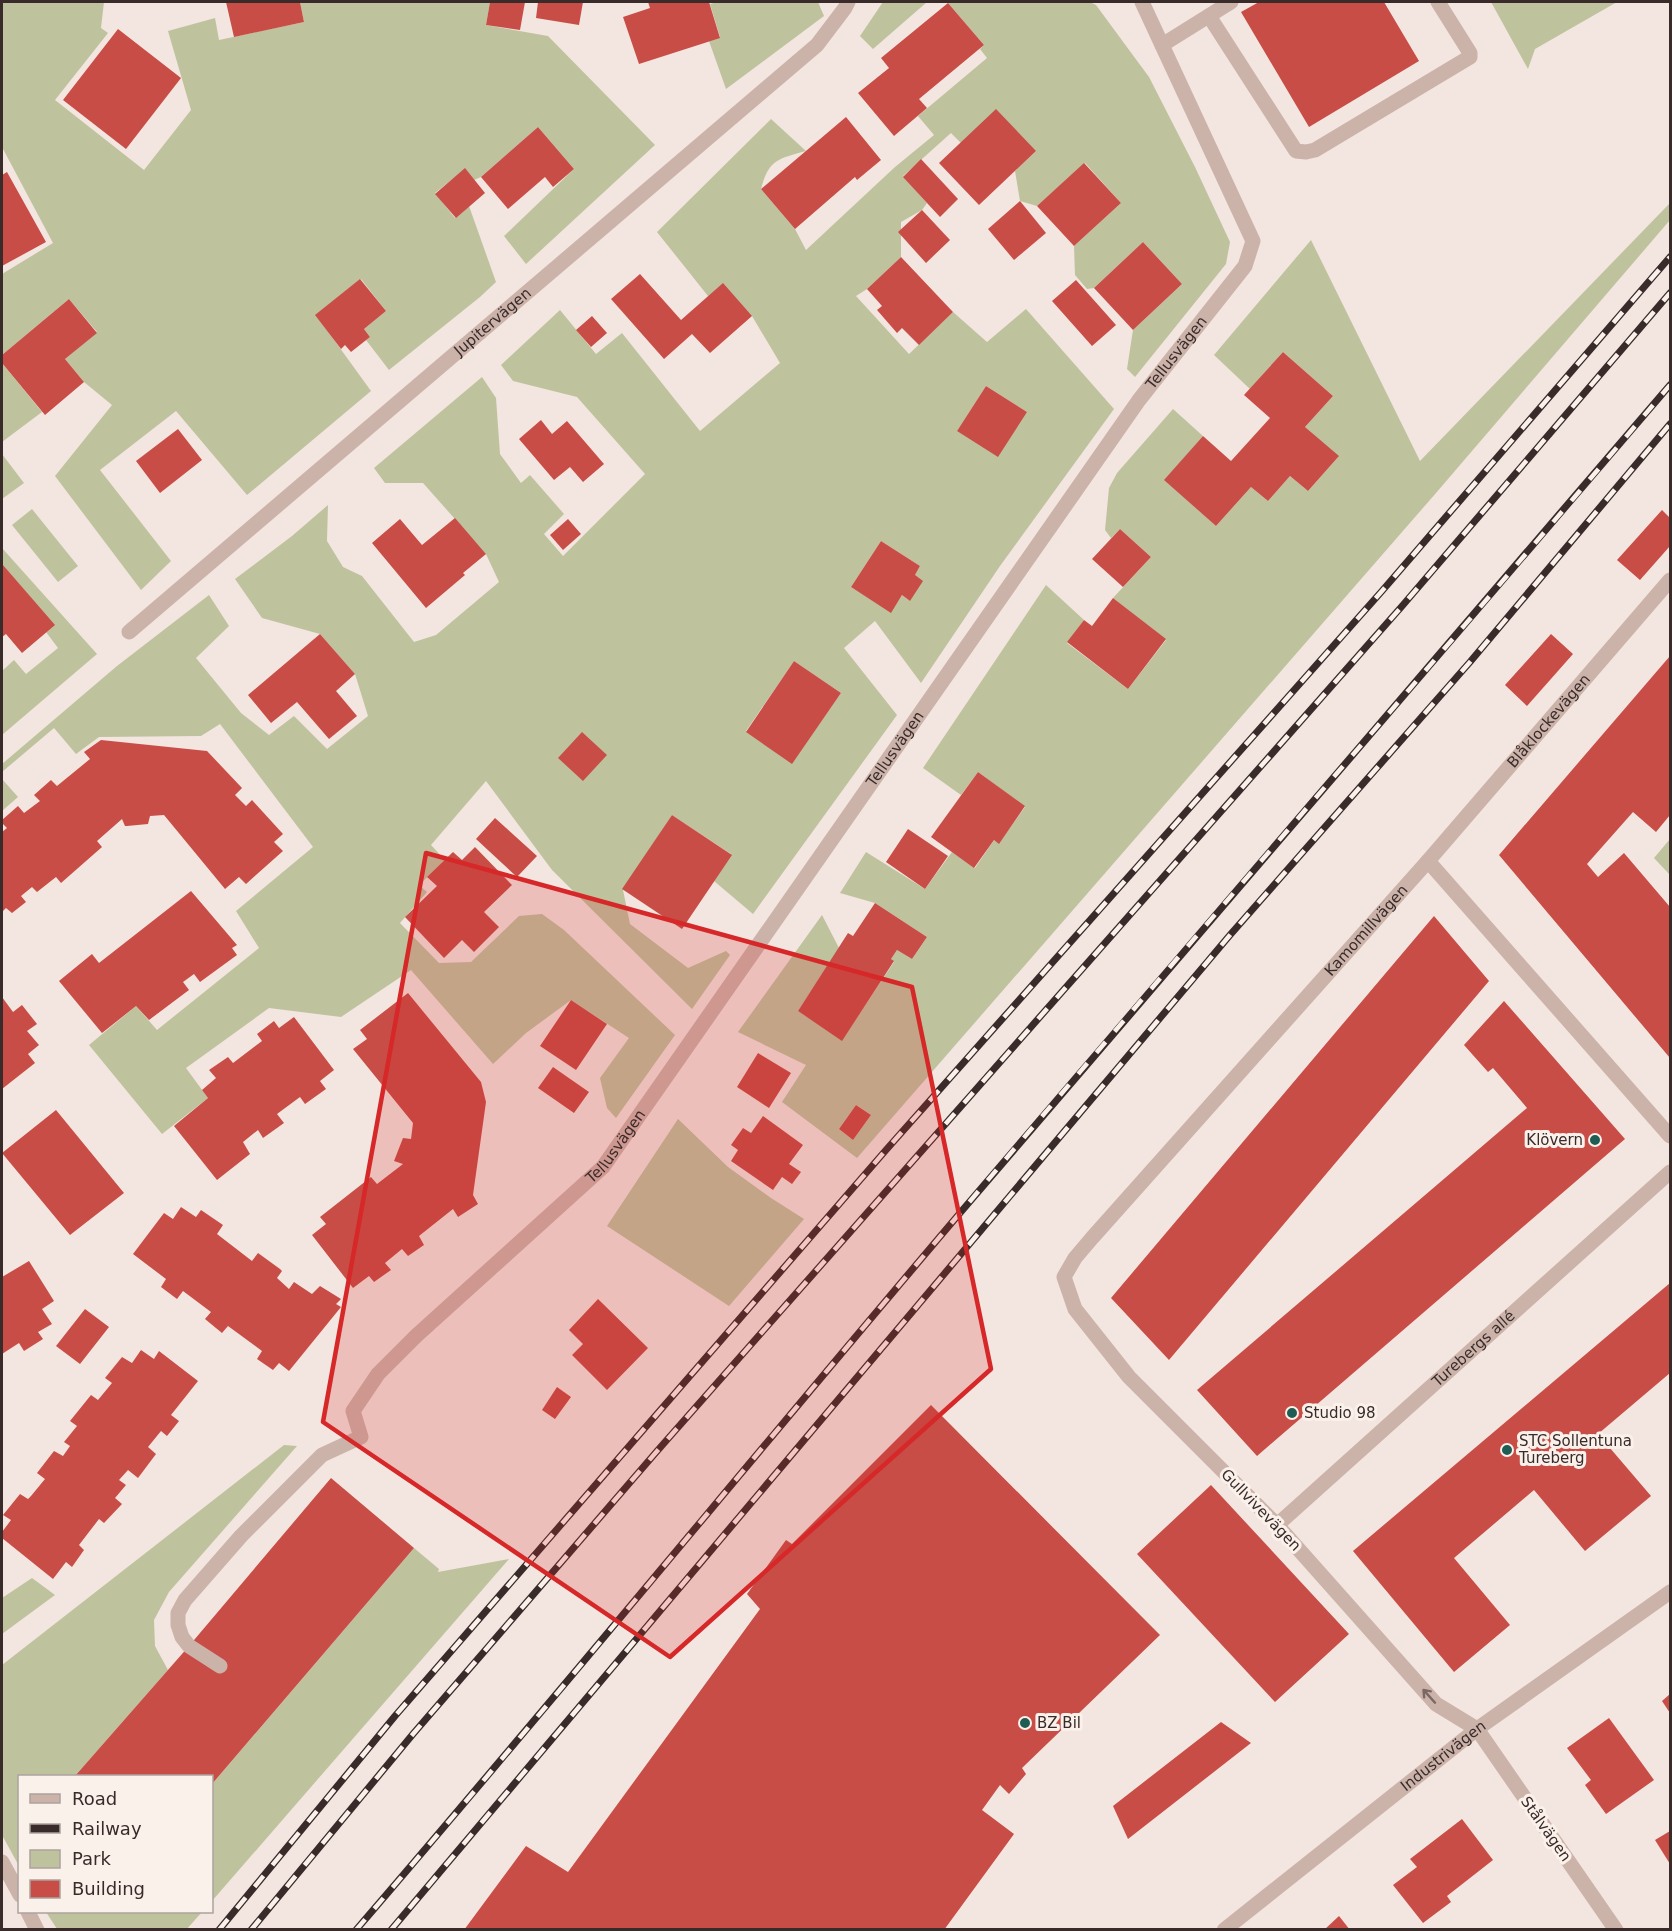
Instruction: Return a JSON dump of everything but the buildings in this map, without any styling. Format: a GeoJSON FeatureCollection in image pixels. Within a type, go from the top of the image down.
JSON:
{"type":"FeatureCollection","features":[{"type":"Feature","properties":{"kind":"street","name":"Jupitervägen"},"geometry":{"type":"LineString","coordinates":[[129,632],[817,45],[848,2]]}},
{"type":"Feature","properties":{"kind":"street","name":"Tellusvägen"},"geometry":{"type":"LineString","coordinates":[[220,1666],[189,1646],[182,1636],[178,1625],[178,1613],[185,1600],[241,1536],[322,1455],[361,1437],[353,1411],[378,1374],[416,1336],[603,1167],[1139,400],[1245,266],[1253,241],[1142,2]]}},
{"type":"Feature","properties":{"kind":"street"},"geometry":{"type":"LineString","coordinates":[[1162,45],[1231,2]]}},
{"type":"Feature","properties":{"kind":"street"},"geometry":{"type":"LineString","coordinates":[[1209,16],[1296,151],[1306,152],[1315,150],[1470,57],[1470,53],[1438,2]]}},
{"type":"Feature","properties":{"kind":"street","name":"Blåklockevägen"},"geometry":{"type":"LineString","coordinates":[[1428,861],[1671,580]]}},
{"type":"Feature","properties":{"kind":"street"},"geometry":{"type":"LineString","coordinates":[[1428,861],[1671,1136]]}},
{"type":"Feature","properties":{"kind":"street","name":"Kamomillvägen"},"geometry":{"type":"LineString","coordinates":[[1064,1277],[1075,1258],[1092,1238],[1428,861]]}},
{"type":"Feature","properties":{"kind":"street","name":"Turebergs allé"},"geometry":{"type":"LineString","coordinates":[[1277,1525],[1671,1172]]}},
{"type":"Feature","properties":{"kind":"street","name":"Gullvivevägen"},"geometry":{"type":"LineString","coordinates":[[1064,1277],[1076,1309],[1129,1377],[1277,1525],[1436,1704],[1477,1729]]}},
{"type":"Feature","properties":{"kind":"street","name":"Industrivägen"},"geometry":{"type":"LineString","coordinates":[[1224,1929],[1477,1729],[1671,1592]]}},
{"type":"Feature","properties":{"kind":"street","name":"Stålvägen"},"geometry":{"type":"LineString","coordinates":[[1477,1729],[1616,1929]]}},
{"type":"Feature","properties":{"kind":"street"},"geometry":{"type":"LineString","coordinates":[[2,1862],[18,1891]]}},
{"type":"Feature","properties":{"kind":"street"},"geometry":{"type":"LineString","coordinates":[[29,1913],[37,1929]]}},
{"type":"Feature","properties":{"kind":"highlighted area"},"geometry":{"type":"Polygon","coordinates":[[[426,853],[912,987],[991,1369],[670,1657],[323,1422],[426,853]]]}},
{"type":"Feature","properties":{"kind":"green space"},"geometry":{"type":"Polygon","coordinates":[[[2,2],[104,2],[101,28],[108,33],[55,100],[144,170],[191,110],[168,31],[215,18],[219,40],[304,22],[300,2],[490,2],[486,25],[548,36],[655,145],[526,264],[504,236],[574,169],[538,127],[481,177],[474,180],[465,169],[435,193],[455,218],[469,206],[496,282],[389,370],[366,340],[370,337],[364,329],[386,311],[361,279],[316,315],[371,391],[247,495],[176,411],[100,470],[171,561],[141,590],[55,476],[112,405],[84,382],[65,359],[97,332],[69,299],[2,355],[2,274],[53,243],[2,147],[2,2]]]}},
{"type":"Feature","properties":{"kind":"green space"},"geometry":{"type":"Polygon","coordinates":[[[717,2],[818,2],[824,16],[726,89],[709,41],[720,37],[710,4],[717,2]]]}},
{"type":"Feature","properties":{"kind":"green space"},"geometry":{"type":"Polygon","coordinates":[[[883,2],[927,2],[873,49],[860,36],[883,2]]]}},
{"type":"Feature","properties":{"kind":"green space"},"geometry":{"type":"Polygon","coordinates":[[[938,2],[1090,2],[1096,5],[1149,77],[1195,167],[1230,242],[1226,264],[1135,377],[1127,369],[1133,330],[1182,284],[1143,242],[1094,288],[1087,289],[1075,275],[1074,246],[1121,203],[1085,163],[1037,206],[1020,201],[1015,171],[1036,151],[961,143],[951,133],[903,176],[927,203],[922,210],[901,222],[901,257],[867,289],[856,296],[909,354],[953,312],[987,342],[1026,309],[1114,409],[1000,566],[921,683],[875,621],[844,648],[897,715],[753,914],[714,881],[731,854],[672,815],[623,890],[630,924],[688,968],[726,951],[730,955],[692,1009],[552,870],[486,781],[431,845],[445,860],[419,885],[427,892],[400,923],[439,963],[471,962],[519,916],[542,914],[564,930],[675,1035],[616,1118],[607,1108],[600,1078],[629,1038],[571,1000],[526,1033],[493,1064],[411,970],[341,1017],[269,1008],[186,1068],[208,1098],[162,1134],[89,1045],[136,1006],[157,1030],[259,948],[236,911],[313,847],[220,724],[201,736],[99,737],[76,754],[54,728],[2,772],[2,764],[117,666],[209,595],[229,626],[196,658],[241,713],[269,735],[294,716],[327,749],[368,716],[355,674],[320,634],[262,618],[235,579],[292,536],[328,505],[327,541],[343,567],[362,576],[414,642],[436,635],[499,582],[486,554],[423,483],[385,483],[374,468],[482,377],[496,398],[500,454],[521,483],[530,475],[564,514],[544,534],[563,556],[645,474],[577,397],[513,381],[501,365],[560,310],[596,354],[622,333],[700,431],[780,363],[752,316],[708,296],[657,232],[771,119],[806,151],[788,156],[771,166],[761,189],[795,229],[806,250],[895,167],[934,135],[918,116],[987,58],[980,49],[984,45],[948,3],[938,2]],[[986,386],[957,431],[1027,412],[986,386]],[[881,541],[851,587],[891,612],[902,595],[910,601],[915,575],[920,566],[881,541]],[[794,661],[746,731],[792,763],[841,693],[794,661]]]}},
{"type":"Feature","properties":{"kind":"green space"},"geometry":{"type":"Polygon","coordinates":[[[1491,2],[1617,2],[1535,49],[1528,69],[1491,2]]]}},
{"type":"Feature","properties":{"kind":"green space"},"geometry":{"type":"Polygon","coordinates":[[[1670,203],[1670,220],[1436,493],[857,1158],[782,1102],[806,1065],[738,1032],[822,915],[839,948],[798,1011],[842,1040],[894,962],[891,959],[897,950],[912,959],[927,937],[875,903],[840,893],[866,852],[925,889],[952,852],[975,868],[994,840],[999,843],[1025,807],[978,772],[961,795],[923,768],[1046,585],[1084,620],[1067,643],[1128,689],[1166,640],[1113,598],[1151,557],[1120,529],[1111,538],[1105,530],[1109,488],[1117,473],[1173,409],[1203,436],[1165,480],[1216,526],[1251,487],[1268,501],[1290,476],[1308,491],[1338,457],[1305,427],[1333,396],[1283,352],[1250,389],[1214,355],[1311,240],[1420,461],[1670,203]],[[856,1105],[839,1129],[853,1140],[871,1115],[856,1105]]]}},
{"type":"Feature","properties":{"kind":"green space"},"geometry":{"type":"Polygon","coordinates":[[[2,363],[42,412],[2,442],[2,363]]]}},
{"type":"Feature","properties":{"kind":"green space"},"geometry":{"type":"Polygon","coordinates":[[[2,454],[24,483],[2,499],[2,454]]]}},
{"type":"Feature","properties":{"kind":"green space"},"geometry":{"type":"Polygon","coordinates":[[[32,509],[78,566],[58,582],[12,525],[32,509]]]}},
{"type":"Feature","properties":{"kind":"green space"},"geometry":{"type":"Polygon","coordinates":[[[2,548],[97,654],[2,735],[2,671],[14,660],[26,674],[58,648],[46,632],[54,625],[2,564],[2,548]]]}},
{"type":"Feature","properties":{"kind":"green space"},"geometry":{"type":"Polygon","coordinates":[[[2,779],[18,797],[2,811],[2,779]]]}},
{"type":"Feature","properties":{"kind":"green space"},"geometry":{"type":"Polygon","coordinates":[[[1670,839],[1670,875],[1654,858],[1670,839]]]}},
{"type":"Feature","properties":{"kind":"green space"},"geometry":{"type":"Polygon","coordinates":[[[678,1119],[728,1167],[804,1219],[729,1306],[607,1226],[678,1119]]]}},
{"type":"Feature","properties":{"kind":"green space"},"geometry":{"type":"Polygon","coordinates":[[[284,1445],[297,1446],[169,1592],[154,1620],[155,1646],[168,1670],[76,1775],[18,1775],[18,1864],[2,1835],[2,1665],[284,1445]]]}},
{"type":"Feature","properties":{"kind":"green space"},"geometry":{"type":"Polygon","coordinates":[[[414,1548],[439,1569],[438,1572],[509,1559],[213,1900],[213,1783],[414,1548]]]}},
{"type":"Feature","properties":{"kind":"green space"},"geometry":{"type":"Polygon","coordinates":[[[32,1578],[55,1595],[2,1634],[2,1598],[32,1578]]]}},
{"type":"Feature","properties":{"kind":"green space"},"geometry":{"type":"Polygon","coordinates":[[[47,1913],[201,1913],[186,1930],[57,1929],[47,1913]]]}},
{"type":"Feature","properties":{"kind":"railway"},"geometry":{"type":"LineString","coordinates":[[219,1930],[395,1716],[886,1150],[1382,591],[1670,257]]}},
{"type":"Feature","properties":{"kind":"railway"},"geometry":{"type":"LineString","coordinates":[[251,1930],[413,1734],[658,1450],[1403,605],[1670,293]]}},
{"type":"Feature","properties":{"kind":"railway"},"geometry":{"type":"LineString","coordinates":[[356,1930],[1048,1109],[1670,385]]}},
{"type":"Feature","properties":{"kind":"railway"},"geometry":{"type":"LineString","coordinates":[[391,1930],[1230,935],[1470,662],[1670,424]]}},
{"type":"Feature","properties":{"kind":"place","name":"Klövern"},"geometry":{"type":"Point","coordinates":[1595,1140]}},
{"type":"Feature","properties":{"kind":"place","name":"Studio 98"},"geometry":{"type":"Point","coordinates":[1292,1413]}},
{"type":"Feature","properties":{"kind":"place","name":"STC Sollentuna Tureberg"},"geometry":{"type":"Point","coordinates":[1507,1450]}},
{"type":"Feature","properties":{"kind":"place","name":"BZ Bil"},"geometry":{"type":"Point","coordinates":[1025,1723]}}]}
